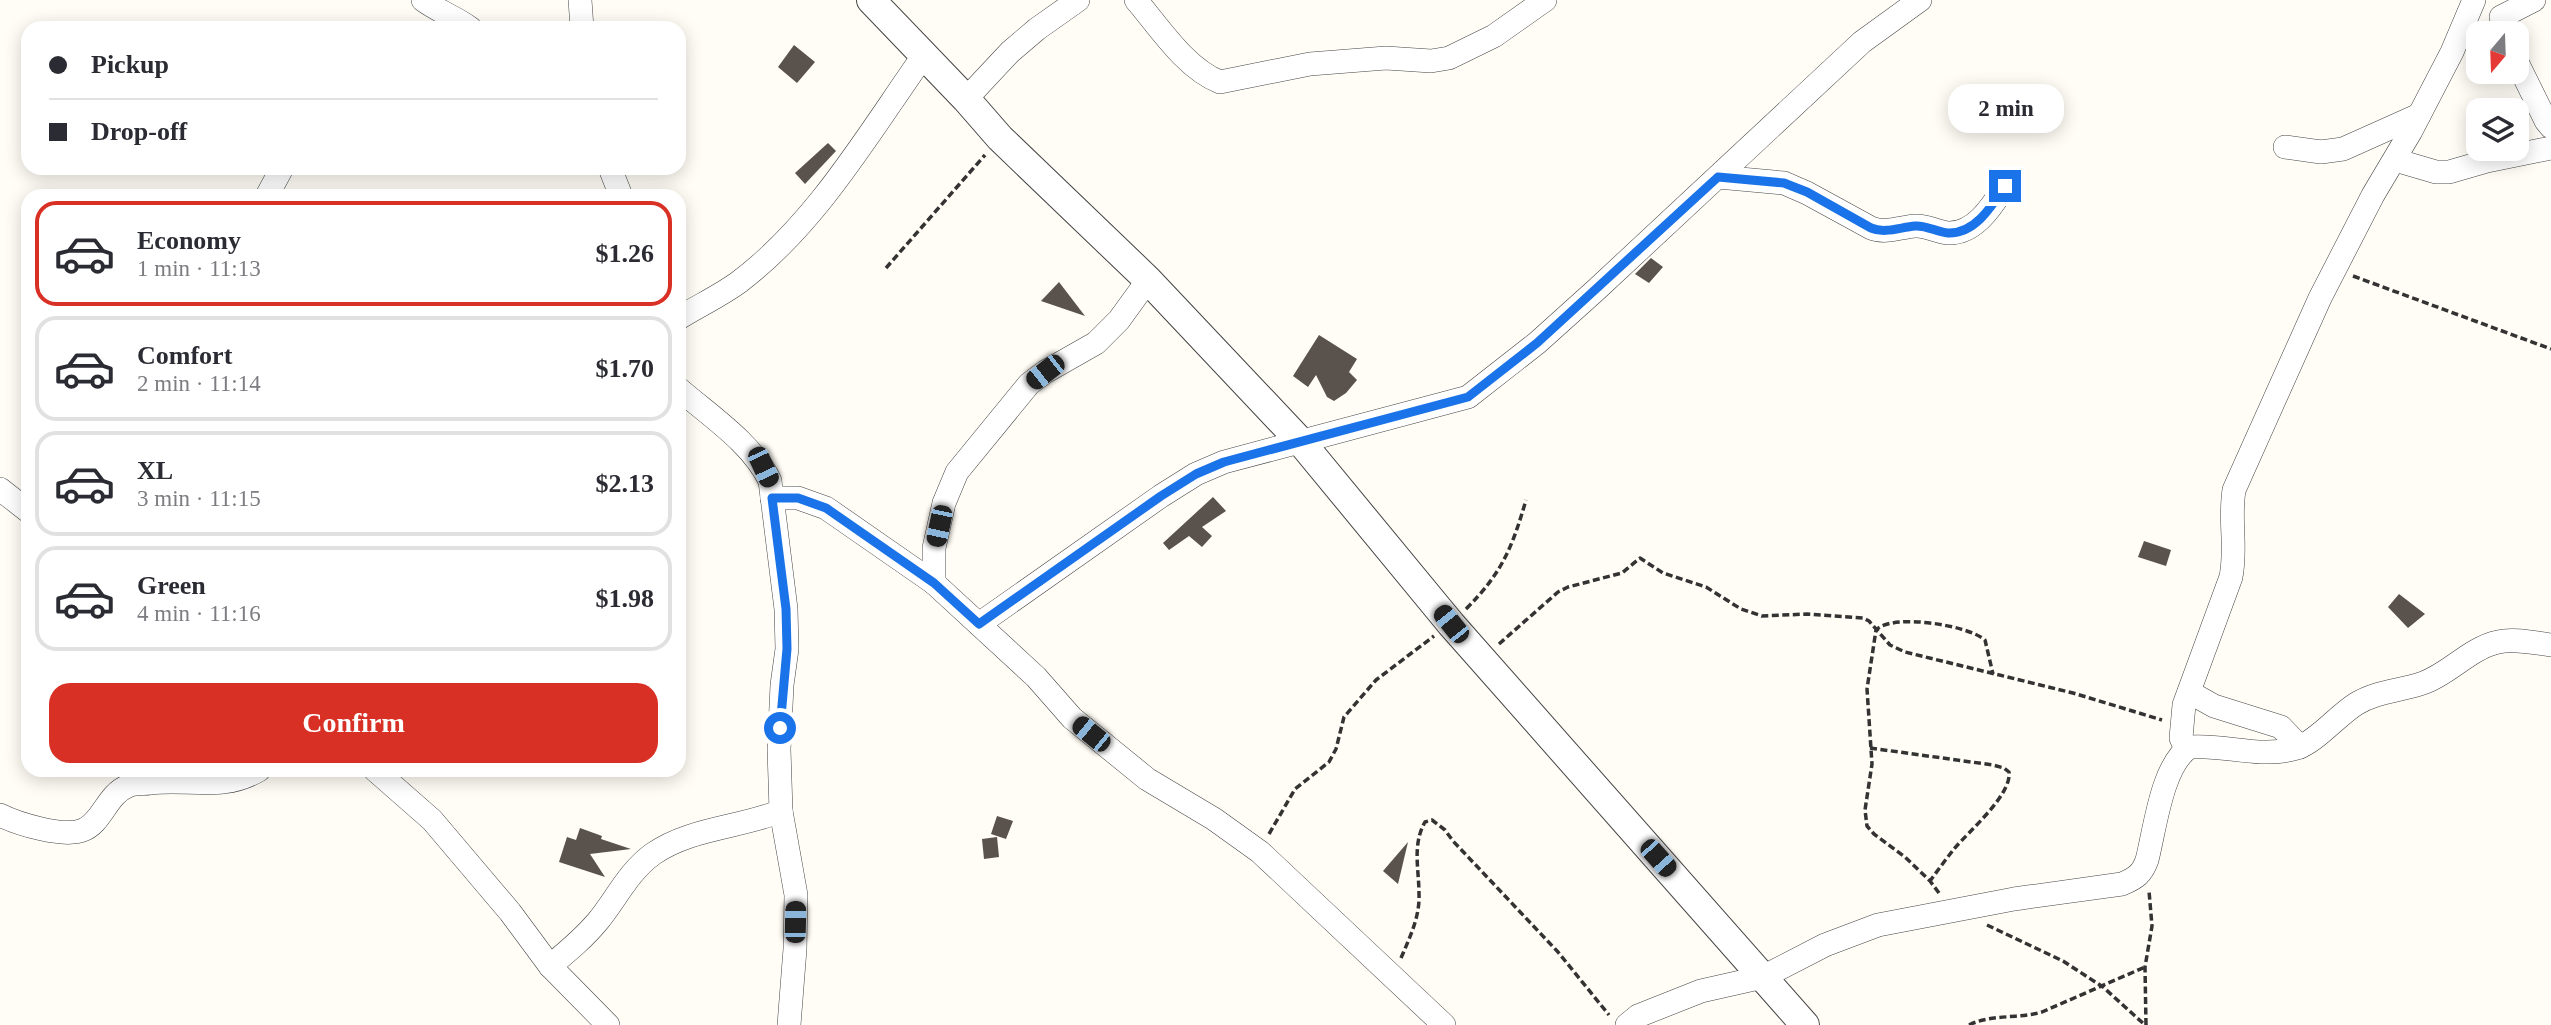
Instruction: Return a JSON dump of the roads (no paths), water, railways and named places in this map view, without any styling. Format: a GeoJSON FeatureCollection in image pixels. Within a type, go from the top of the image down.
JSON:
{"type":"FeatureCollection","features":[{"type":"Feature","properties":{"kind":"street"},"geometry":{"type":"LineString","coordinates":[[580,0],[582,21]]}},
{"type":"Feature","properties":{"kind":"street"},"geometry":{"type":"LineString","coordinates":[[871,0],[967,99],[1000,138],[1148,280],[1301,442],[1451,624],[1805,1025]]}},
{"type":"Feature","properties":{"kind":"street"},"geometry":{"type":"LineString","coordinates":[[967,99],[1010,52],[1078,0]]}},
{"type":"Feature","properties":{"kind":"street"},"geometry":{"type":"LineString","coordinates":[[1136,0],[1195,67],[1207,77],[1220,82],[1310,64],[1387,58],[1431,61],[1449,58],[1494,36],[1545,0]]}},
{"type":"Feature","properties":{"kind":"street"},"geometry":{"type":"LineString","coordinates":[[979,624],[1093,541],[1196,474],[1224,462],[1468,397],[1537,343],[1862,41],[1920,0]]}},
{"type":"Feature","properties":{"kind":"street"},"geometry":{"type":"LineString","coordinates":[[2186,749],[2181,738],[2184,705],[2231,577],[2235,556],[2231,510],[2234,490],[2264,418],[2334,269],[2452,52],[2474,0]]}},
{"type":"Feature","properties":{"kind":"street"},"geometry":{"type":"LineString","coordinates":[[2501,17],[2534,0]]}},
{"type":"Feature","properties":{"kind":"street"},"geometry":{"type":"LineString","coordinates":[[427,12],[455,16],[461,21]]}},
{"type":"Feature","properties":{"kind":"street"},"geometry":{"type":"LineString","coordinates":[[686,314],[738,283],[783,243],[820,202],[924,55]]}},
{"type":"Feature","properties":{"kind":"street"},"geometry":{"type":"LineString","coordinates":[[2528,84],[2551,127]]}},
{"type":"Feature","properties":{"kind":"street"},"geometry":{"type":"LineString","coordinates":[[2286,146],[2321,152],[2343,149],[2419,115]]}},
{"type":"Feature","properties":{"kind":"street"},"geometry":{"type":"LineString","coordinates":[[2395,160],[2436,173],[2551,148]]}},
{"type":"Feature","properties":{"kind":"street"},"geometry":{"type":"LineString","coordinates":[[1718,177],[1784,183],[1807,192],[1881,231],[1918,226],[1945,233],[1967,230],[1993,204],[2005,186]]}},
{"type":"Feature","properties":{"kind":"street"},"geometry":{"type":"LineString","coordinates":[[934,583],[934,548],[944,503],[957,472],[1029,384],[1096,343],[1119,320],[1148,280]]}},
{"type":"Feature","properties":{"kind":"street"},"geometry":{"type":"LineString","coordinates":[[686,395],[731,433],[763,467],[770,481],[786,609],[787,649],[782,685],[779,749],[781,811],[796,895],[789,1025]]}},
{"type":"Feature","properties":{"kind":"street"},"geometry":{"type":"LineString","coordinates":[[0,489],[21,506]]}},
{"type":"Feature","properties":{"kind":"street"},"geometry":{"type":"LineString","coordinates":[[772,498],[798,498],[826,508],[934,583],[1037,677],[1072,718],[1147,779],[1214,819],[1260,852],[1444,1025]]}},
{"type":"Feature","properties":{"kind":"street"},"geometry":{"type":"LineString","coordinates":[[1627,1025],[1638,1016],[1690,995],[1763,976],[1825,945],[1878,925],[2014,899],[2122,884],[2142,872],[2170,772],[2186,749],[2200,746],[2260,752],[2300,747],[2310,743],[2331,722],[2364,699],[2422,683],[2447,671],[2486,646],[2500,641],[2551,645]]}},
{"type":"Feature","properties":{"kind":"street"},"geometry":{"type":"LineString","coordinates":[[2189,692],[2214,706],[2281,727],[2300,747]]}},
{"type":"Feature","properties":{"kind":"street"},"geometry":{"type":"LineString","coordinates":[[0,815],[16,823],[62,832],[83,830],[96,820],[108,800],[129,785],[163,781],[239,781],[246,777]]}},
{"type":"Feature","properties":{"kind":"street"},"geometry":{"type":"LineString","coordinates":[[383,777],[432,820],[510,912],[550,966],[608,1025]]}},
{"type":"Feature","properties":{"kind":"street"},"geometry":{"type":"LineString","coordinates":[[550,966],[597,923],[631,874],[651,855],[686,837],[761,819],[781,811]]}}]}
